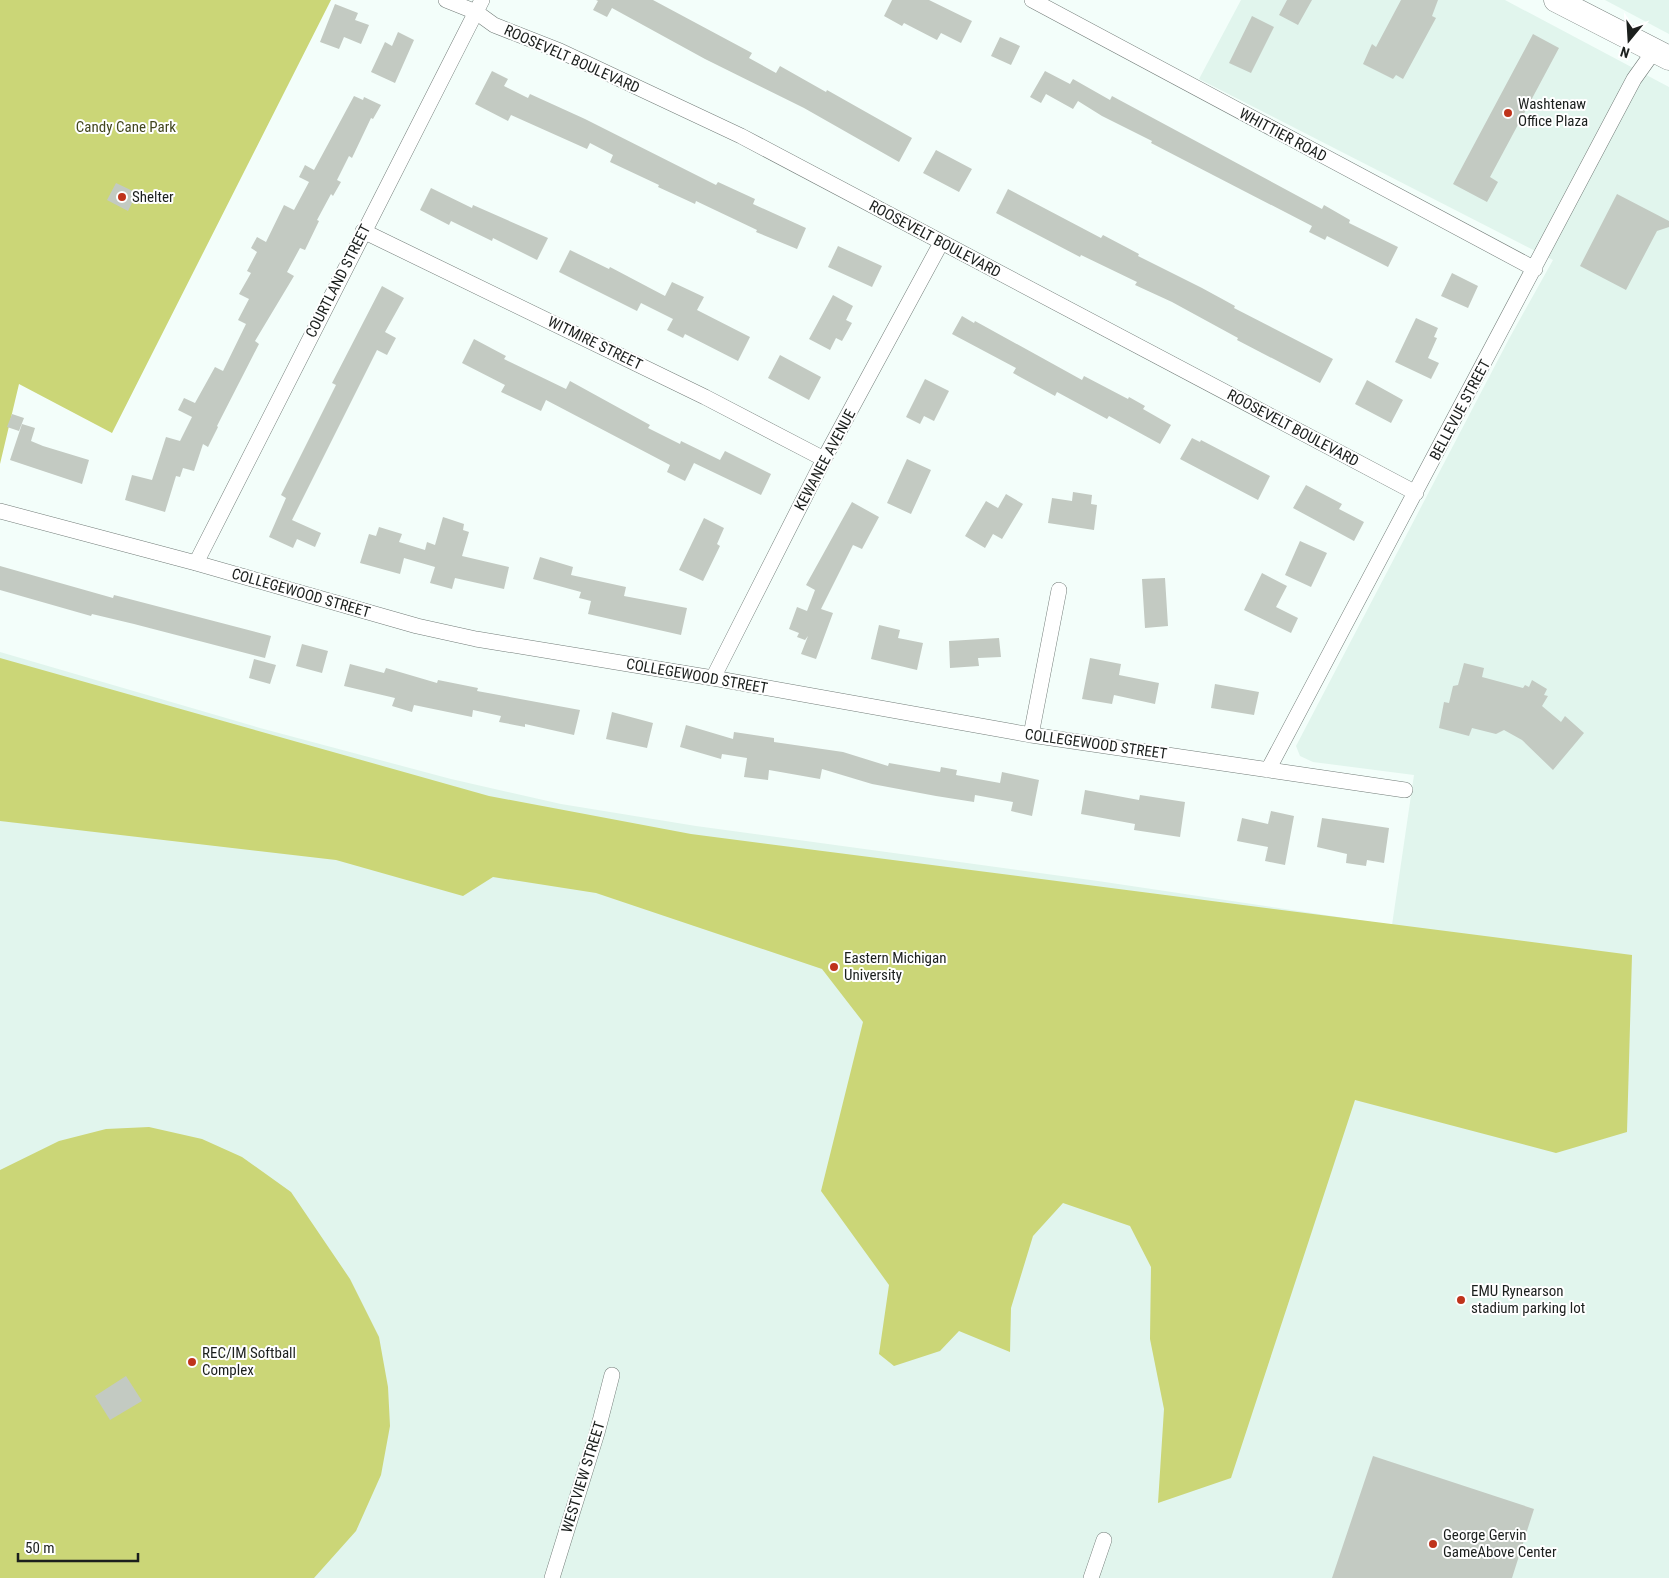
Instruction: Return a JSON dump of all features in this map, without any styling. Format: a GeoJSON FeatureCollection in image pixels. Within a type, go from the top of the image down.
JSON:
{"type":"FeatureCollection","features":[{"type":"Feature","properties":{"kind":"main road"},"geometry":{"type":"LineString","coordinates":[[1556,0],[1662,55]]}},
{"type":"Feature","properties":{"kind":"street","name":"ROOSEVELT BOULEVARD"},"geometry":{"type":"LineString","coordinates":[[446,0],[479,6],[494,25],[560,51],[740,136],[1416,493]]}},
{"type":"Feature","properties":{"kind":"street","name":"WHITTIER ROAD"},"geometry":{"type":"LineString","coordinates":[[1032,0],[1535,269]]}},
{"type":"Feature","properties":{"kind":"street","name":"COURTLAND STREET"},"geometry":{"type":"LineString","coordinates":[[196,563],[479,6]]}},
{"type":"Feature","properties":{"kind":"street","name":"BELLEVUE STREET"},"geometry":{"type":"LineString","coordinates":[[1268,770],[1634,80],[1662,55]]}},
{"type":"Feature","properties":{"kind":"street","name":"WITMIRE STREET"},"geometry":{"type":"LineString","coordinates":[[363,231],[705,397],[824,459]]}},
{"type":"Feature","properties":{"kind":"street","name":"KEWANEE AVENUE"},"geometry":{"type":"LineString","coordinates":[[713,678],[824,459],[941,243]]}},
{"type":"Feature","properties":{"kind":"street","name":"COLLEGEWOOD STREET"},"geometry":{"type":"LineString","coordinates":[[0,511],[196,563],[417,626],[476,639],[713,678],[1031,736],[1164,753],[1405,790]]}},
{"type":"Feature","properties":{"kind":"street"},"geometry":{"type":"LineString","coordinates":[[1031,736],[1059,590]]}},
{"type":"Feature","properties":{"kind":"street","name":"WESTVIEW STREET"},"geometry":{"type":"LineString","coordinates":[[552,1578],[597,1433],[612,1375]]}},
{"type":"Feature","properties":{"kind":"street"},"geometry":{"type":"LineString","coordinates":[[1091,1578],[1104,1540]]}},
{"type":"Feature","properties":{"kind":"shaded area","name":"Eastern Michigan University"},"geometry":{"type":"Polygon","coordinates":[[[1241,0],[1505,0],[1669,87],[1669,1578],[0,1578],[0,652],[260,728],[451,779],[561,804],[696,826],[1098,881],[1392,925],[1414,775],[1313,762],[1300,756],[1296,746],[1510,337],[1553,260],[1199,79],[1241,0]]]}},
{"type":"Feature","properties":{"kind":"shaded area"},"geometry":{"type":"Polygon","coordinates":[[[1605,0],[1669,0],[1669,34],[1605,0]]]}},
{"type":"Feature","properties":{"kind":"green space","name":"Candy Cane Park"},"geometry":{"type":"Polygon","coordinates":[[[0,0],[331,0],[112,433],[19,384],[0,464],[0,0]]]}},
{"type":"Feature","properties":{"kind":"green space"},"geometry":{"type":"Polygon","coordinates":[[[0,658],[489,796],[691,834],[1632,955],[1627,1132],[1556,1153],[1355,1100],[1231,1478],[1158,1503],[1164,1409],[1150,1339],[1151,1267],[1130,1226],[1063,1203],[1033,1236],[1011,1308],[1010,1352],[959,1331],[940,1351],[894,1366],[879,1354],[889,1285],[821,1191],[863,1022],[822,969],[596,893],[493,877],[463,896],[336,860],[0,821],[0,658]]]}},
{"type":"Feature","properties":{"kind":"green space","name":"REC/IM Softball Complex"},"geometry":{"type":"Polygon","coordinates":[[[149,1127],[202,1139],[242,1157],[291,1192],[350,1279],[379,1337],[388,1387],[390,1426],[381,1475],[356,1531],[314,1578],[0,1578],[0,1170],[59,1141],[106,1129],[149,1127]]]}},
{"type":"Feature","properties":{"kind":"building"},"geometry":{"type":"Polygon","coordinates":[[[596,0],[653,0],[752,53],[749,58],[776,73],[780,66],[912,138],[899,162],[804,108],[705,59],[612,8],[607,17],[593,10],[598,1],[596,0]]]}},
{"type":"Feature","properties":{"kind":"building"},"geometry":{"type":"Polygon","coordinates":[[[892,0],[929,0],[972,21],[961,43],[941,33],[937,40],[904,23],[902,26],[884,16],[892,0]]]}},
{"type":"Feature","properties":{"kind":"building"},"geometry":{"type":"Polygon","coordinates":[[[1287,0],[1312,0],[1298,25],[1279,15],[1287,0]]]}},
{"type":"Feature","properties":{"kind":"building"},"geometry":{"type":"Polygon","coordinates":[[[1401,0],[1438,0],[1432,16],[1436,18],[1403,79],[1396,75],[1393,79],[1363,64],[1372,44],[1376,47],[1401,0]]]}},
{"type":"Feature","properties":{"kind":"building"},"geometry":{"type":"Polygon","coordinates":[[[335,4],[358,13],[355,20],[369,25],[361,44],[344,37],[339,49],[320,42],[335,4]]]}},
{"type":"Feature","properties":{"kind":"building"},"geometry":{"type":"Polygon","coordinates":[[[1252,16],[1274,27],[1251,73],[1229,63],[1252,16]]]}},
{"type":"Feature","properties":{"kind":"building"},"geometry":{"type":"Polygon","coordinates":[[[398,32],[414,40],[395,83],[371,72],[385,42],[392,46],[398,32]]]}},
{"type":"Feature","properties":{"kind":"building","name":"Washtenaw Office Plaza"},"geometry":{"type":"Polygon","coordinates":[[[1533,34],[1559,48],[1490,177],[1498,182],[1487,202],[1453,184],[1533,34]]]}},
{"type":"Feature","properties":{"kind":"building"},"geometry":{"type":"Polygon","coordinates":[[[1000,37],[1020,46],[1011,65],[991,56],[1000,37]]]}},
{"type":"Feature","properties":{"kind":"building"},"geometry":{"type":"Polygon","coordinates":[[[492,71],[508,79],[504,86],[528,98],[530,94],[585,119],[716,185],[718,182],[755,199],[753,204],[806,228],[797,249],[756,232],[757,230],[696,201],[695,204],[658,187],[659,185],[610,162],[613,155],[590,143],[587,149],[511,115],[508,121],[475,104],[492,71]]]}},
{"type":"Feature","properties":{"kind":"building"},"geometry":{"type":"Polygon","coordinates":[[[1045,71],[1070,84],[1073,79],[1110,100],[1112,96],[1322,209],[1324,205],[1350,220],[1349,223],[1398,247],[1388,267],[1327,236],[1325,240],[1309,232],[1312,226],[1151,143],[1152,141],[1102,116],[1078,101],[1073,109],[1046,94],[1041,103],[1030,97],[1045,71]]]}},
{"type":"Feature","properties":{"kind":"building"},"geometry":{"type":"Polygon","coordinates":[[[354,96],[363,100],[364,97],[381,105],[373,119],[371,118],[352,158],[349,156],[337,180],[341,182],[333,196],[331,194],[317,220],[319,221],[305,250],[300,248],[287,272],[294,276],[255,341],[259,344],[208,447],[203,444],[194,471],[183,468],[180,477],[176,476],[165,512],[125,500],[132,475],[152,480],[166,437],[180,441],[192,417],[178,410],[184,398],[195,403],[215,367],[223,371],[246,324],[238,320],[249,299],[239,294],[251,273],[247,271],[257,252],[251,248],[257,237],[266,242],[284,205],[294,210],[309,182],[299,177],[305,165],[314,170],[354,96]]]}},
{"type":"Feature","properties":{"kind":"building"},"geometry":{"type":"Polygon","coordinates":[[[936,150],[972,169],[959,192],[923,173],[936,150]]]}},
{"type":"Feature","properties":{"kind":"building","name":"Shelter"},"geometry":{"type":"Polygon","coordinates":[[[116,183],[137,193],[128,211],[107,200],[116,183]]]}},
{"type":"Feature","properties":{"kind":"building"},"geometry":{"type":"Polygon","coordinates":[[[431,188],[472,208],[473,205],[548,238],[537,260],[493,238],[492,241],[451,221],[449,225],[420,210],[431,188]]]}},
{"type":"Feature","properties":{"kind":"building"},"geometry":{"type":"Polygon","coordinates":[[[1008,189],[1101,238],[1103,235],[1139,254],[1138,256],[1235,306],[1234,308],[1333,359],[1320,383],[1237,340],[1238,338],[1172,302],[1135,285],[1137,282],[1081,255],[1080,257],[996,213],[1008,189]]]}},
{"type":"Feature","properties":{"kind":"building"},"geometry":{"type":"Polygon","coordinates":[[[1617,194],[1669,221],[1669,227],[1657,231],[1626,290],[1580,266],[1617,194]]]}},
{"type":"Feature","properties":{"kind":"building"},"geometry":{"type":"Polygon","coordinates":[[[838,246],[882,266],[872,287],[828,267],[838,246]]]}},
{"type":"Feature","properties":{"kind":"building"},"geometry":{"type":"Polygon","coordinates":[[[570,250],[609,269],[610,267],[665,296],[672,282],[704,297],[697,310],[750,337],[738,361],[685,334],[683,338],[667,330],[673,319],[641,303],[637,311],[559,272],[570,250]]]}},
{"type":"Feature","properties":{"kind":"building"},"geometry":{"type":"Polygon","coordinates":[[[1452,273],[1478,286],[1468,308],[1441,296],[1452,273]]]}},
{"type":"Feature","properties":{"kind":"building"},"geometry":{"type":"Polygon","coordinates":[[[382,286],[404,298],[385,332],[396,338],[387,355],[377,350],[292,520],[321,533],[315,547],[297,539],[293,548],[269,537],[286,498],[281,495],[336,385],[332,383],[382,286]]]}},
{"type":"Feature","properties":{"kind":"building"},"geometry":{"type":"Polygon","coordinates":[[[833,295],[853,306],[846,320],[852,323],[842,341],[836,338],[830,350],[809,339],[833,295]]]}},
{"type":"Feature","properties":{"kind":"building"},"geometry":{"type":"Polygon","coordinates":[[[962,316],[974,323],[975,321],[1082,380],[1084,376],[1145,406],[1143,409],[1171,425],[1160,444],[1109,416],[1107,419],[1057,392],[1055,396],[1013,373],[1016,368],[952,334],[962,316]]]}},
{"type":"Feature","properties":{"kind":"building"},"geometry":{"type":"Polygon","coordinates":[[[1416,318],[1438,328],[1434,337],[1437,338],[1428,358],[1439,363],[1431,379],[1395,362],[1416,318]]]}},
{"type":"Feature","properties":{"kind":"building"},"geometry":{"type":"Polygon","coordinates":[[[474,339],[506,356],[504,359],[566,389],[570,381],[650,425],[648,428],[680,444],[681,441],[720,460],[725,451],[771,474],[761,495],[694,463],[685,481],[667,472],[670,465],[546,400],[541,411],[501,392],[505,385],[462,363],[474,339]]]}},
{"type":"Feature","properties":{"kind":"building"},"geometry":{"type":"Polygon","coordinates":[[[780,355],[821,377],[809,400],[768,378],[780,355]]]}},
{"type":"Feature","properties":{"kind":"building"},"geometry":{"type":"Polygon","coordinates":[[[925,379],[949,391],[934,421],[924,416],[920,424],[906,417],[925,379]]]}},
{"type":"Feature","properties":{"kind":"building"},"geometry":{"type":"Polygon","coordinates":[[[1367,380],[1403,400],[1391,423],[1355,404],[1367,380]]]}},
{"type":"Feature","properties":{"kind":"building"},"geometry":{"type":"Polygon","coordinates":[[[12,414],[24,418],[19,431],[7,427],[12,414]]]}},
{"type":"Feature","properties":{"kind":"building"},"geometry":{"type":"Polygon","coordinates":[[[22,424],[35,428],[31,441],[89,460],[82,484],[10,460],[22,424]]]}},
{"type":"Feature","properties":{"kind":"building"},"geometry":{"type":"Polygon","coordinates":[[[1192,438],[1200,442],[1201,440],[1270,476],[1258,500],[1180,459],[1192,438]]]}},
{"type":"Feature","properties":{"kind":"building"},"geometry":{"type":"Polygon","coordinates":[[[907,459],[931,470],[911,514],[887,503],[907,459]]]}},
{"type":"Feature","properties":{"kind":"building"},"geometry":{"type":"Polygon","coordinates":[[[1306,485],[1342,504],[1339,509],[1364,522],[1354,541],[1293,508],[1306,485]]]}},
{"type":"Feature","properties":{"kind":"building"},"geometry":{"type":"Polygon","coordinates":[[[1073,492],[1092,495],[1091,504],[1097,505],[1094,530],[1048,523],[1052,498],[1072,501],[1073,492]]]}},
{"type":"Feature","properties":{"kind":"building"},"geometry":{"type":"Polygon","coordinates":[[[1006,494],[1023,504],[1002,539],[993,534],[985,548],[965,536],[986,501],[998,508],[1006,494]]]}},
{"type":"Feature","properties":{"kind":"building"},"geometry":{"type":"Polygon","coordinates":[[[852,502],[879,517],[862,549],[853,545],[821,609],[833,613],[816,659],[801,654],[808,636],[805,640],[797,637],[799,633],[789,629],[797,607],[807,611],[815,590],[806,585],[852,502]]]}},
{"type":"Feature","properties":{"kind":"building"},"geometry":{"type":"Polygon","coordinates":[[[443,517],[464,524],[463,530],[469,532],[462,556],[509,567],[504,589],[455,578],[452,589],[430,583],[435,567],[404,558],[400,574],[360,563],[369,534],[376,536],[379,527],[402,534],[399,542],[425,550],[427,542],[435,545],[443,517]]]}},
{"type":"Feature","properties":{"kind":"building"},"geometry":{"type":"Polygon","coordinates":[[[704,518],[724,528],[717,544],[720,546],[703,581],[679,570],[704,518]]]}},
{"type":"Feature","properties":{"kind":"building"},"geometry":{"type":"Polygon","coordinates":[[[1300,541],[1327,553],[1311,587],[1285,575],[1300,541]]]}},
{"type":"Feature","properties":{"kind":"building"},"geometry":{"type":"Polygon","coordinates":[[[540,557],[573,567],[571,575],[626,587],[624,596],[687,608],[681,635],[588,614],[591,601],[579,598],[581,592],[533,579],[540,557]]]}},
{"type":"Feature","properties":{"kind":"building"},"geometry":{"type":"Polygon","coordinates":[[[0,566],[113,598],[114,595],[271,636],[265,658],[134,624],[92,614],[91,616],[0,590],[0,566]]]}},
{"type":"Feature","properties":{"kind":"building"},"geometry":{"type":"Polygon","coordinates":[[[1262,573],[1287,586],[1276,607],[1298,618],[1291,633],[1244,610],[1262,573]]]}},
{"type":"Feature","properties":{"kind":"building"},"geometry":{"type":"Polygon","coordinates":[[[1165,578],[1168,626],[1145,628],[1142,579],[1165,578]]]}},
{"type":"Feature","properties":{"kind":"building"},"geometry":{"type":"Polygon","coordinates":[[[879,625],[900,630],[898,638],[923,643],[917,670],[871,659],[879,625]]]}},
{"type":"Feature","properties":{"kind":"building"},"geometry":{"type":"Polygon","coordinates":[[[999,638],[1001,657],[978,658],[979,666],[950,668],[949,641],[999,638]]]}},
{"type":"Feature","properties":{"kind":"building"},"geometry":{"type":"Polygon","coordinates":[[[302,644],[328,651],[322,673],[296,666],[302,644]]]}},
{"type":"Feature","properties":{"kind":"building"},"geometry":{"type":"Polygon","coordinates":[[[1090,658],[1121,664],[1119,675],[1159,683],[1155,704],[1114,695],[1112,704],[1082,699],[1090,658]]]}},
{"type":"Feature","properties":{"kind":"building"},"geometry":{"type":"Polygon","coordinates":[[[254,659],[276,665],[270,684],[249,678],[254,659]]]}},
{"type":"Feature","properties":{"kind":"building"},"geometry":{"type":"Polygon","coordinates":[[[1464,663],[1484,668],[1482,677],[1523,688],[1525,685],[1529,687],[1532,680],[1547,689],[1544,695],[1548,696],[1542,706],[1561,722],[1565,716],[1584,733],[1553,770],[1522,740],[1504,730],[1496,734],[1472,728],[1469,736],[1439,728],[1444,702],[1449,703],[1453,686],[1458,685],[1464,663]]]}},
{"type":"Feature","properties":{"kind":"building"},"geometry":{"type":"Polygon","coordinates":[[[350,664],[384,673],[386,668],[437,683],[438,680],[478,688],[477,691],[580,710],[574,735],[525,724],[525,727],[499,722],[501,716],[473,710],[472,717],[414,705],[412,712],[392,706],[395,698],[344,686],[350,664]]]}},
{"type":"Feature","properties":{"kind":"building"},"geometry":{"type":"Polygon","coordinates":[[[1215,684],[1259,692],[1254,715],[1211,708],[1215,684]]]}},
{"type":"Feature","properties":{"kind":"building"},"geometry":{"type":"Polygon","coordinates":[[[612,712],[653,723],[647,748],[606,739],[612,712]]]}},
{"type":"Feature","properties":{"kind":"building"},"geometry":{"type":"Polygon","coordinates":[[[686,725],[733,739],[734,732],[774,738],[774,742],[843,752],[888,766],[889,763],[940,772],[941,767],[957,770],[956,775],[1000,783],[1002,772],[1039,780],[1032,816],[1011,811],[1013,802],[975,795],[974,802],[936,796],[872,784],[822,769],[820,779],[769,770],[768,780],[744,777],[747,758],[722,754],[721,759],[680,747],[686,725]]]}},
{"type":"Feature","properties":{"kind":"building"},"geometry":{"type":"Polygon","coordinates":[[[1085,790],[1139,800],[1140,795],[1185,802],[1180,837],[1134,830],[1135,824],[1081,814],[1085,790]]]}},
{"type":"Feature","properties":{"kind":"building"},"geometry":{"type":"Polygon","coordinates":[[[1271,811],[1294,816],[1285,865],[1265,861],[1268,847],[1237,841],[1242,818],[1268,824],[1271,811]]]}},
{"type":"Feature","properties":{"kind":"building"},"geometry":{"type":"Polygon","coordinates":[[[1322,818],[1389,828],[1384,863],[1367,860],[1366,866],[1346,863],[1347,854],[1317,847],[1322,818]]]}},
{"type":"Feature","properties":{"kind":"building"},"geometry":{"type":"Polygon","coordinates":[[[126,1376],[142,1401],[110,1420],[95,1396],[126,1376]]]}},
{"type":"Feature","properties":{"kind":"building","name":"George Gervin GameAbove Center"},"geometry":{"type":"Polygon","coordinates":[[[1373,1456],[1534,1509],[1512,1578],[1332,1578],[1373,1456]]]}},
{"type":"Feature","properties":{"kind":"place","name":"Washtenaw Office Plaza"},"geometry":{"type":"Point","coordinates":[1508,113]}},
{"type":"Feature","properties":{"kind":"place","name":"Shelter"},"geometry":{"type":"Point","coordinates":[122,197]}},
{"type":"Feature","properties":{"kind":"place","name":"Eastern Michigan University"},"geometry":{"type":"Point","coordinates":[834,967]}},
{"type":"Feature","properties":{"kind":"place","name":"EMU Rynearson stadium parking lot"},"geometry":{"type":"Point","coordinates":[1461,1300]}},
{"type":"Feature","properties":{"kind":"place","name":"REC/IM Softball Complex"},"geometry":{"type":"Point","coordinates":[192,1362]}},
{"type":"Feature","properties":{"kind":"place","name":"George Gervin GameAbove Center"},"geometry":{"type":"Point","coordinates":[1433,1544]}}]}
